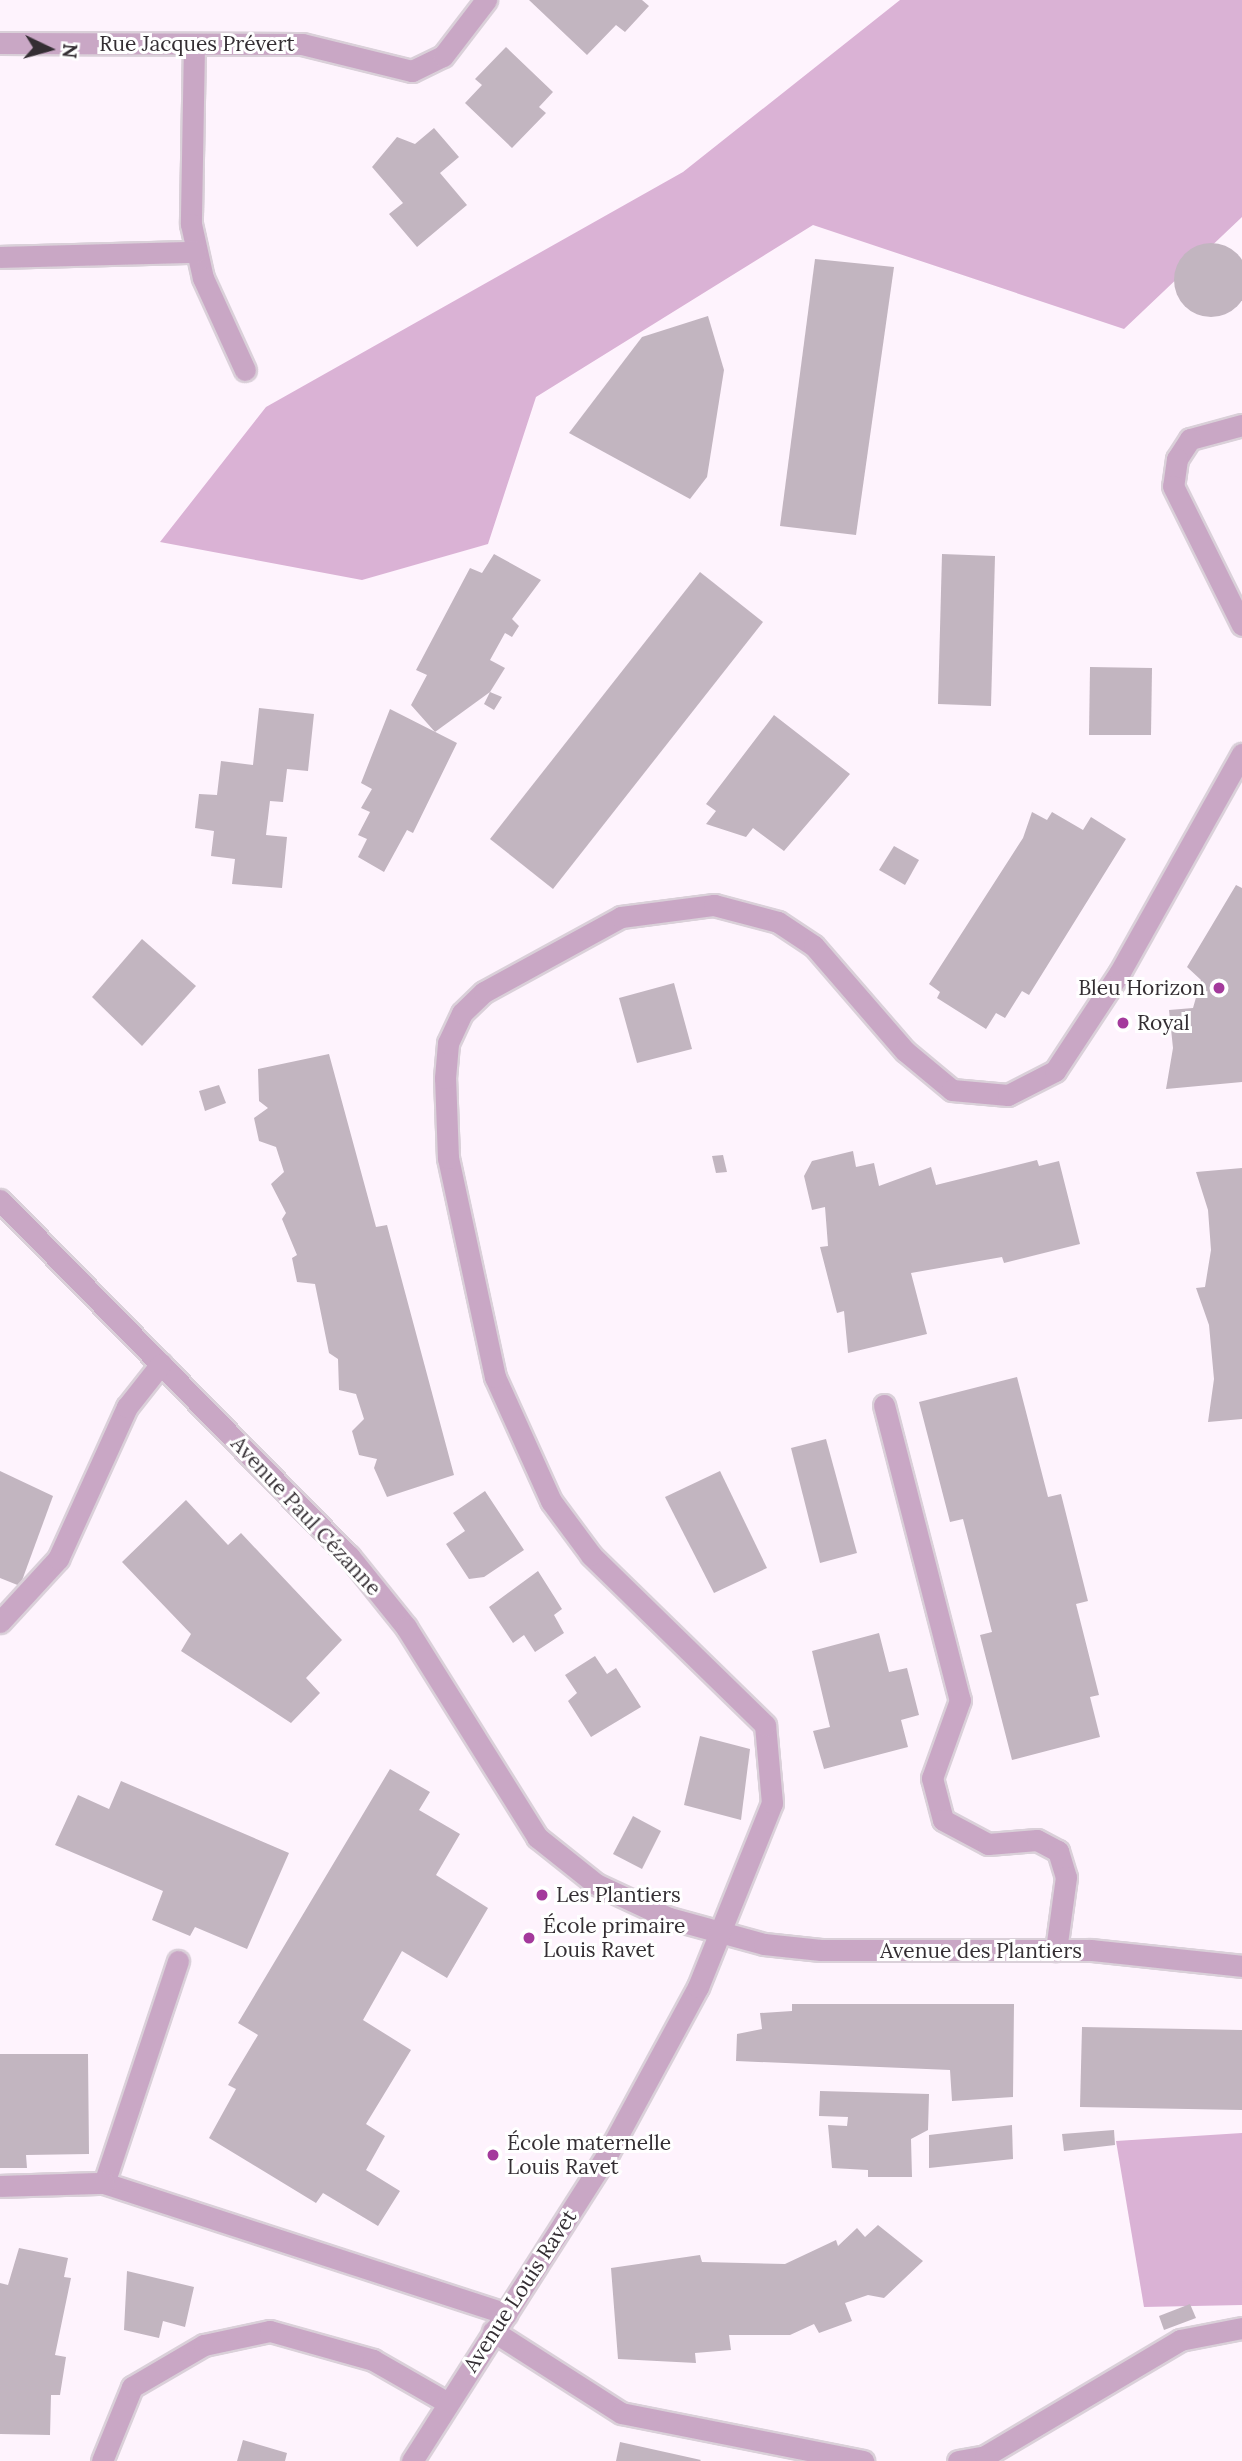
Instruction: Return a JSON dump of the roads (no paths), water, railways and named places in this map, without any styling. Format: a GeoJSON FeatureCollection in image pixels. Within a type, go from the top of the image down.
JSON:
{"type":"FeatureCollection","features":[{"type":"Feature","properties":{"kind":"street","name":"Rue Jacques Prévert"},"geometry":{"type":"LineString","coordinates":[[0,43],[302,44],[412,71],[443,56],[486,0]]}},
{"type":"Feature","properties":{"kind":"street"},"geometry":{"type":"LineString","coordinates":[[194,44],[196,252],[246,370]]}},
{"type":"Feature","properties":{"kind":"street"},"geometry":{"type":"LineString","coordinates":[[0,257],[196,252]]}},
{"type":"Feature","properties":{"kind":"street"},"geometry":{"type":"LineString","coordinates":[[1242,425],[1190,439],[1177,459],[1174,486],[1242,625]]}},
{"type":"Feature","properties":{"kind":"street","name":"Avenue Louis Ravet"},"geometry":{"type":"LineString","coordinates":[[412,2461],[606,2157],[722,1933],[772,1803],[765,1725],[591,1555],[551,1501],[519,1436],[495,1377],[448,1158],[445,1078],[453,1033],[462,1013],[484,992],[621,917],[714,905],[778,922],[814,946],[905,1051],[952,1090],[977,1097],[1019,1091],[1055,1071],[1083,1031],[1242,754]]}},
{"type":"Feature","properties":{"kind":"street","name":"Avenue Paul Cézanne"},"geometry":{"type":"LineString","coordinates":[[0,1200],[349,1556],[407,1627],[537,1837],[596,1884],[669,1918],[722,1933]]}},
{"type":"Feature","properties":{"kind":"street"},"geometry":{"type":"LineString","coordinates":[[0,1622],[58,1559],[127,1407],[161,1364]]}},
{"type":"Feature","properties":{"kind":"street"},"geometry":{"type":"LineString","coordinates":[[884,1405],[960,1700],[932,1778],[943,1820],[988,1844],[1037,1840],[1058,1851],[1066,1877],[1056,1950]]}},
{"type":"Feature","properties":{"kind":"street","name":"Avenue des Plantiers"},"geometry":{"type":"LineString","coordinates":[[722,1933],[821,1950],[1056,1950],[1242,1966]]}},
{"type":"Feature","properties":{"kind":"street"},"geometry":{"type":"LineString","coordinates":[[104,2183],[178,1961]]}},
{"type":"Feature","properties":{"kind":"street"},"geometry":{"type":"LineString","coordinates":[[0,2186],[104,2183],[500,2322],[621,2413],[863,2461]]}},
{"type":"Feature","properties":{"kind":"street"},"geometry":{"type":"LineString","coordinates":[[958,2461],[985,2456],[1180,2340],[1242,2328]]}},
{"type":"Feature","properties":{"kind":"street"},"geometry":{"type":"LineString","coordinates":[[102,2461],[132,2387],[204,2345],[270,2330],[373,2360],[448,2403]]}},
{"type":"Feature","properties":{"kind":"place","name":"Bleu Horizon"},"geometry":{"type":"Point","coordinates":[1219,988]}},
{"type":"Feature","properties":{"kind":"place","name":"Royal"},"geometry":{"type":"Point","coordinates":[1123,1023]}},
{"type":"Feature","properties":{"kind":"place","name":"Les Plantiers"},"geometry":{"type":"Point","coordinates":[542,1895]}},
{"type":"Feature","properties":{"kind":"place","name":"École primaire Louis Ravet"},"geometry":{"type":"Point","coordinates":[529,1938]}},
{"type":"Feature","properties":{"kind":"place","name":"École maternelle Louis Ravet"},"geometry":{"type":"Point","coordinates":[493,2155]}}]}
